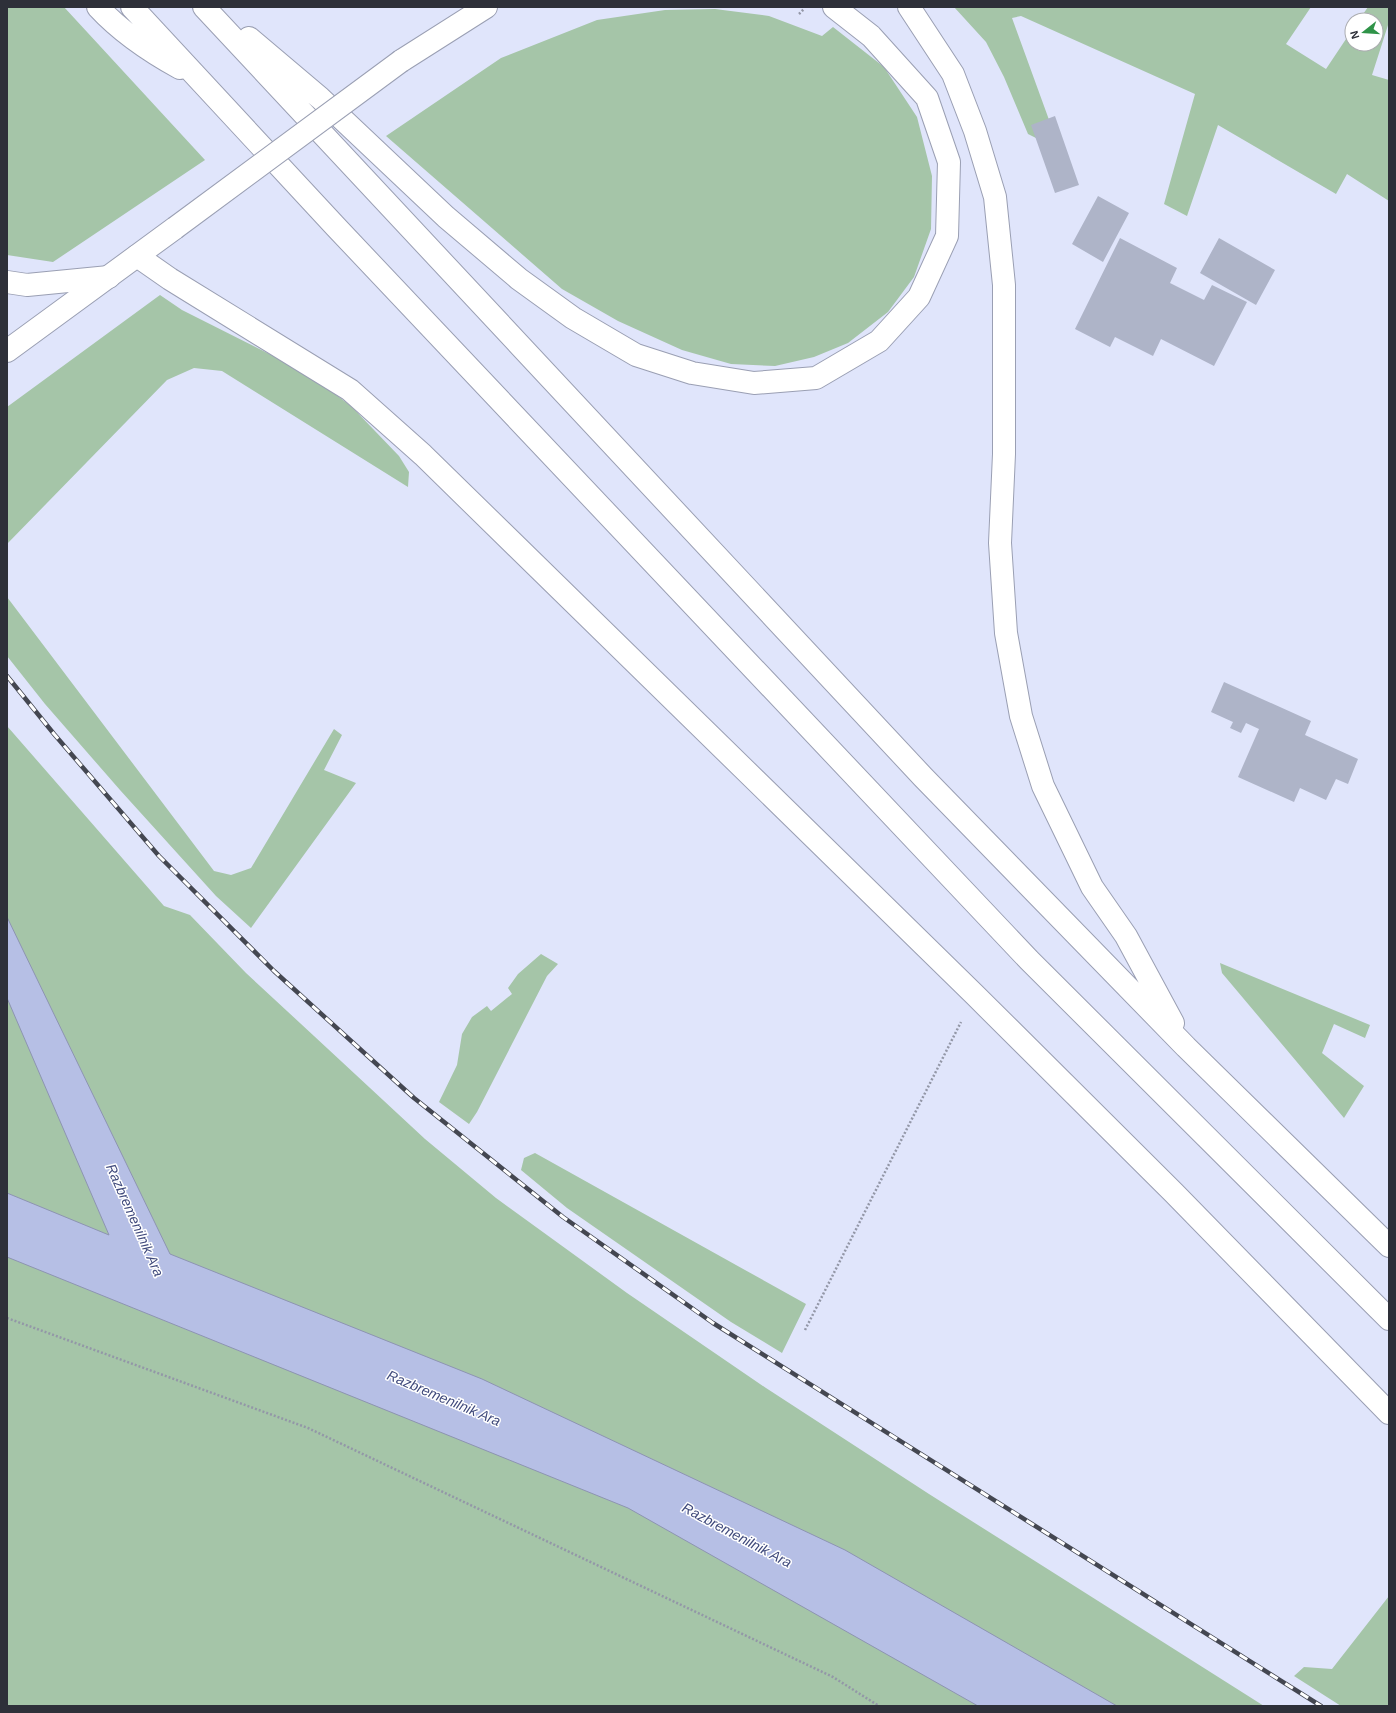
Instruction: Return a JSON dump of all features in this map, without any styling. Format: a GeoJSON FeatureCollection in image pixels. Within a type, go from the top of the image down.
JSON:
{"type":"FeatureCollection","features":[{"type":"Feature","properties":{"kind":"main road"},"geometry":{"type":"LineString","coordinates":[[98,7],[113,24],[149,51],[193,75]]}},
{"type":"Feature","properties":{"kind":"main road"},"geometry":{"type":"LineString","coordinates":[[132,7],[193,75],[1029,960],[1389,1319]]}},
{"type":"Feature","properties":{"kind":"main road"},"geometry":{"type":"LineString","coordinates":[[204,7],[923,777],[1186,1047],[1389,1246]]}},
{"type":"Feature","properties":{"kind":"main road"},"geometry":{"type":"LineString","coordinates":[[212,7],[320,98],[446,217],[519,279],[573,318],[636,355],[692,373],[754,383],[816,378],[879,341],[920,297],[947,236],[949,162],[927,98],[871,36],[834,7]]}},
{"type":"Feature","properties":{"kind":"main road"},"geometry":{"type":"LineString","coordinates":[[7,351],[401,61],[486,7]]}},
{"type":"Feature","properties":{"kind":"main road"},"geometry":{"type":"LineString","coordinates":[[909,7],[953,74],[974,131],[995,197],[1004,285],[1004,454],[1000,543],[1006,634],[1021,716],[1043,786],[1092,887],[1126,936],[1186,1047]]}},
{"type":"Feature","properties":{"kind":"main road"},"geometry":{"type":"LineString","coordinates":[[137,256],[170,279],[350,390],[424,455],[975,994],[1174,1193],[1389,1413]]}},
{"type":"Feature","properties":{"kind":"main road"},"geometry":{"type":"LineString","coordinates":[[7,282],[27,285],[109,277]]}},
{"type":"Feature","properties":{"kind":"path"},"geometry":{"type":"LineString","coordinates":[[799,14],[806,7]]}},
{"type":"Feature","properties":{"kind":"path"},"geometry":{"type":"LineString","coordinates":[[805,1330],[975,994]]}},
{"type":"Feature","properties":{"kind":"path"},"geometry":{"type":"LineString","coordinates":[[7,1318],[308,1428],[833,1677],[879,1706]]}},
{"type":"Feature","properties":{"kind":"green space"},"geometry":{"type":"Polygon","coordinates":[[[7,7],[64,7],[205,160],[53,262],[7,255],[7,7]]]}},
{"type":"Feature","properties":{"kind":"green space"},"geometry":{"type":"Polygon","coordinates":[[[954,7],[1311,7],[1286,44],[1326,69],[1344,42],[1344,52],[1379,52],[1372,75],[1389,80],[1389,201],[1347,174],[1336,194],[1218,125],[1187,216],[1164,204],[1195,94],[1021,16],[1012,18],[1060,150],[1028,134],[1004,77],[986,42],[954,7]]]}},
{"type":"Feature","properties":{"kind":"green space"},"geometry":{"type":"Polygon","coordinates":[[[1368,7],[1389,7],[1389,22],[1384,38],[1384,12],[1365,12],[1368,7]]]}},
{"type":"Feature","properties":{"kind":"green space"},"geometry":{"type":"Polygon","coordinates":[[[715,9],[769,16],[822,36],[833,27],[884,67],[917,117],[932,176],[931,229],[914,277],[888,312],[848,343],[814,357],[775,366],[731,364],[682,350],[618,321],[562,289],[386,136],[501,58],[597,20],[665,10],[715,9]]]}},
{"type":"Feature","properties":{"kind":"green space"},"geometry":{"type":"Polygon","coordinates":[[[160,295],[182,310],[307,373],[351,406],[399,456],[409,472],[408,487],[222,371],[194,368],[167,380],[7,544],[7,407],[160,295]]]}},
{"type":"Feature","properties":{"kind":"green space"},"geometry":{"type":"Polygon","coordinates":[[[7,597],[214,871],[231,875],[251,868],[334,729],[342,735],[324,770],[356,783],[251,928],[216,896],[120,790],[45,704],[7,656],[7,597]]]}},
{"type":"Feature","properties":{"kind":"green space"},"geometry":{"type":"Polygon","coordinates":[[[7,726],[164,906],[190,915],[246,973],[425,1139],[496,1198],[627,1293],[766,1388],[929,1494],[1264,1706],[7,1706],[7,726]]]}},
{"type":"Feature","properties":{"kind":"green space"},"geometry":{"type":"Polygon","coordinates":[[[541,954],[558,964],[547,976],[477,1112],[469,1124],[439,1102],[457,1065],[462,1034],[472,1017],[487,1006],[491,1011],[512,994],[508,988],[518,974],[541,954]]]}},
{"type":"Feature","properties":{"kind":"green space"},"geometry":{"type":"Polygon","coordinates":[[[1220,963],[1370,1025],[1365,1038],[1334,1024],[1322,1053],[1364,1086],[1344,1118],[1222,973],[1220,963]]]}},
{"type":"Feature","properties":{"kind":"green space"},"geometry":{"type":"Polygon","coordinates":[[[535,1153],[806,1304],[782,1353],[731,1322],[567,1208],[521,1170],[524,1158],[535,1153]]]}},
{"type":"Feature","properties":{"kind":"green space"},"geometry":{"type":"Polygon","coordinates":[[[1389,1596],[1389,1706],[1341,1706],[1294,1676],[1304,1667],[1332,1669],[1389,1596]]]}},
{"type":"Feature","properties":{"kind":"water","name":"Razbremenilnik Ara"},"geometry":{"type":"Polygon","coordinates":[[[7,917],[170,1254],[482,1379],[845,1550],[1117,1706],[978,1706],[628,1508],[7,1257],[7,1193],[109,1235],[7,998],[7,917]]]}},
{"type":"Feature","properties":{"kind":"building"},"geometry":{"type":"Polygon","coordinates":[[[1055,116],[1079,185],[1055,193],[1031,125],[1055,116]]]}},
{"type":"Feature","properties":{"kind":"building"},"geometry":{"type":"Polygon","coordinates":[[[1098,196],[1129,213],[1103,262],[1072,244],[1098,196]]]}},
{"type":"Feature","properties":{"kind":"building"},"geometry":{"type":"Polygon","coordinates":[[[1120,238],[1177,268],[1170,283],[1204,300],[1212,285],[1247,302],[1214,366],[1161,339],[1153,356],[1115,337],[1110,347],[1075,329],[1120,238]]]}},
{"type":"Feature","properties":{"kind":"building"},"geometry":{"type":"Polygon","coordinates":[[[1219,238],[1275,270],[1256,305],[1200,273],[1219,238]]]}},
{"type":"Feature","properties":{"kind":"building"},"geometry":{"type":"Polygon","coordinates":[[[1224,682],[1311,721],[1305,735],[1358,759],[1348,784],[1336,779],[1326,800],[1300,788],[1294,802],[1238,777],[1259,729],[1246,723],[1241,733],[1230,728],[1233,722],[1211,712],[1224,682]]]}},
{"type":"Feature","properties":{"kind":"railway"},"geometry":{"type":"LineString","coordinates":[[7,676],[54,734],[159,856],[274,971],[414,1098],[563,1217],[713,1323],[1321,1706]]}}]}
